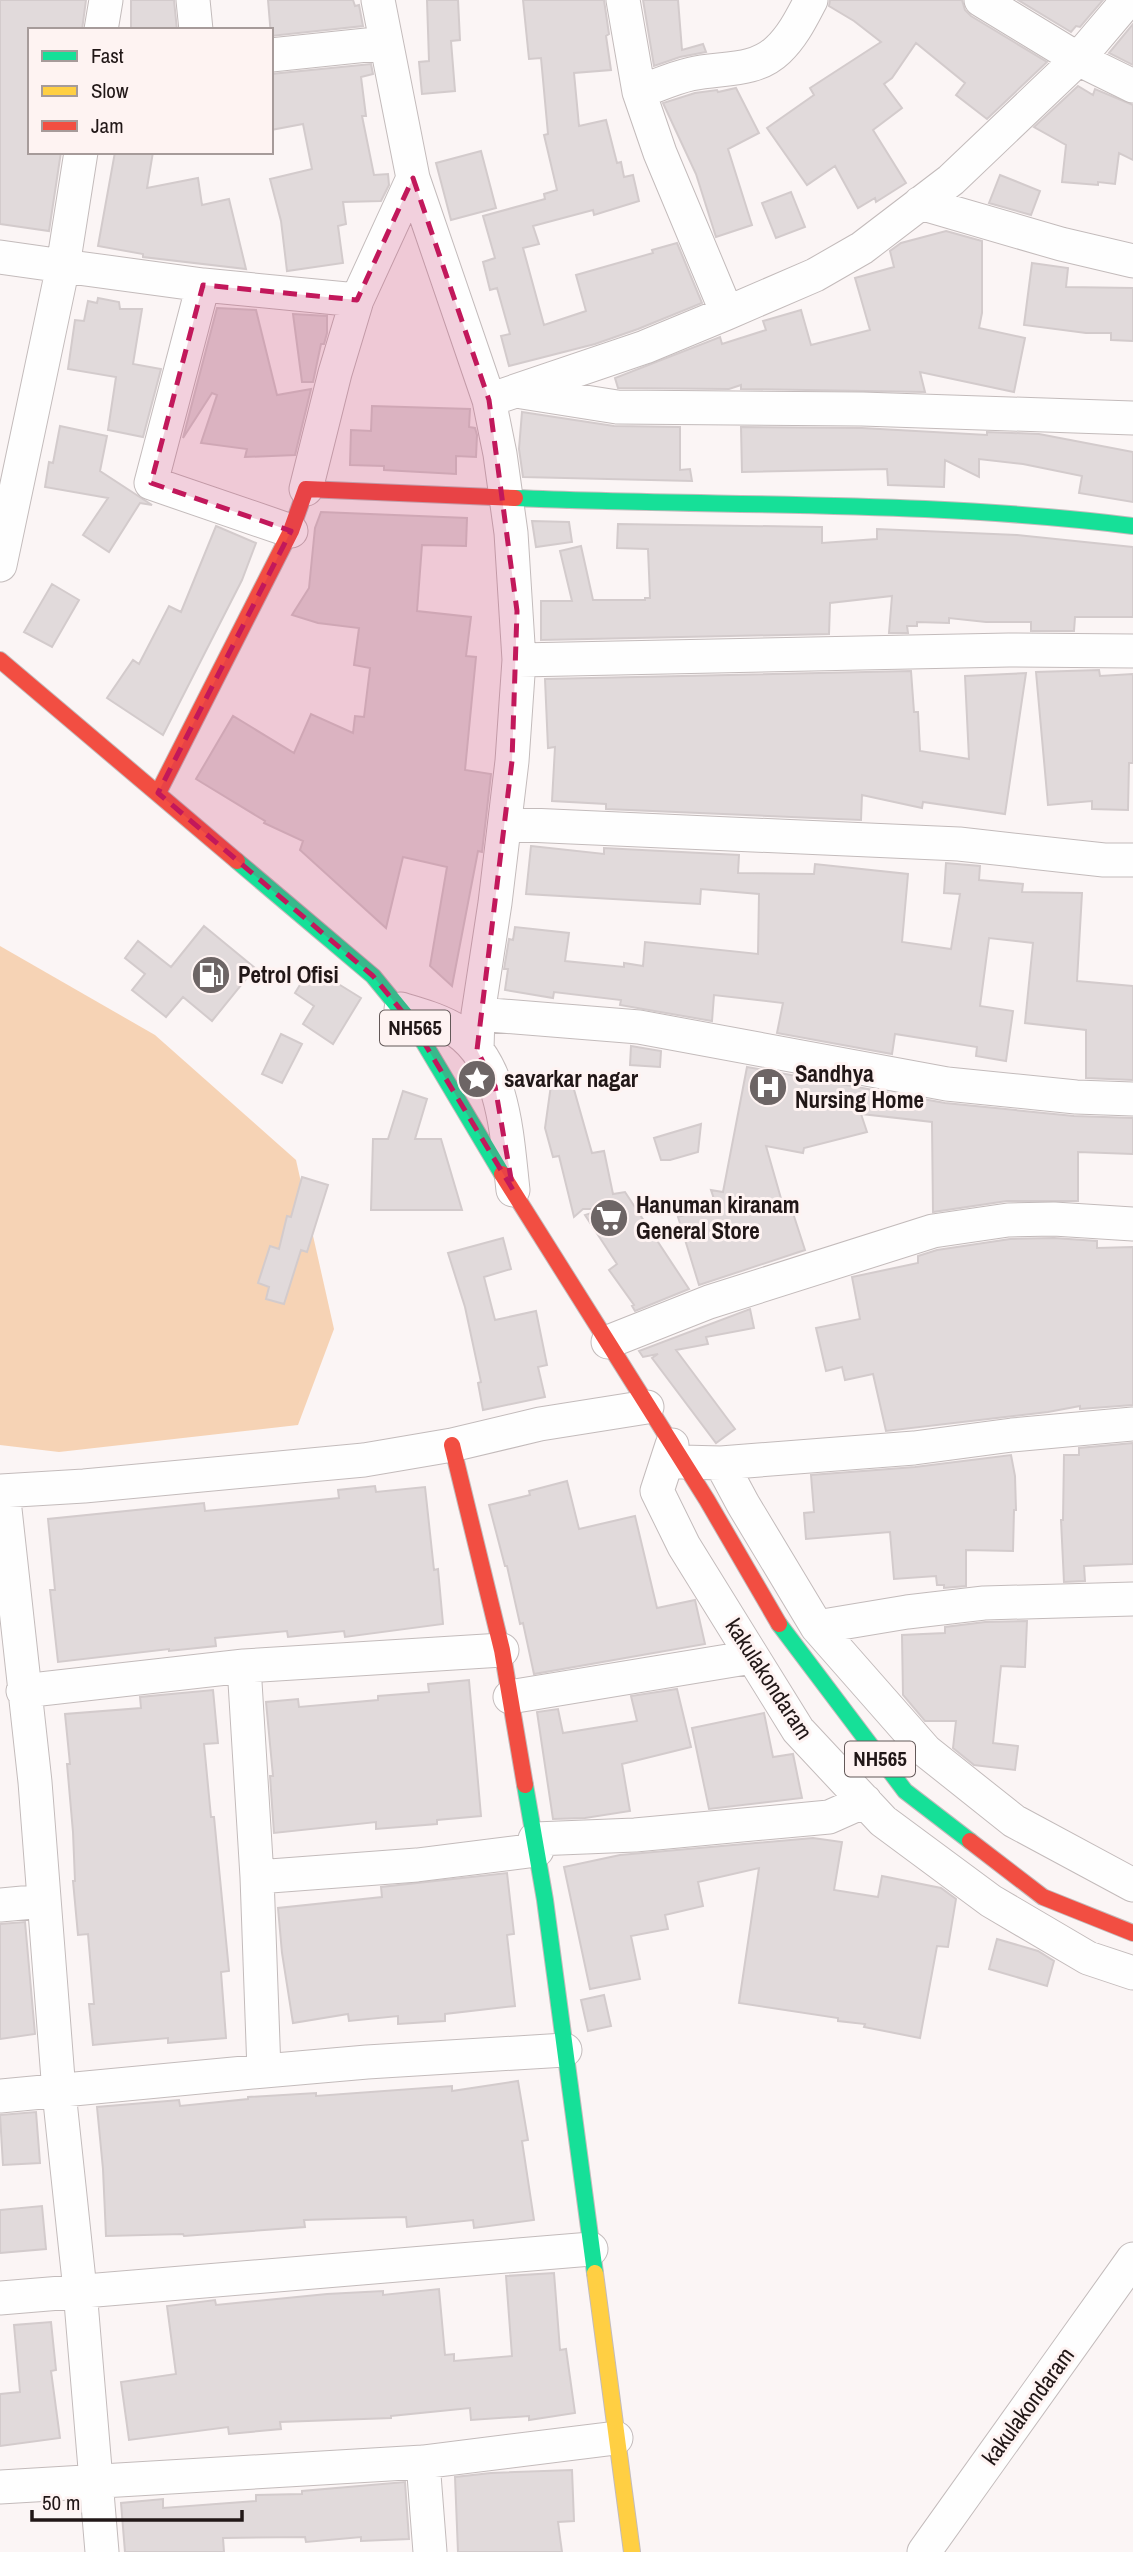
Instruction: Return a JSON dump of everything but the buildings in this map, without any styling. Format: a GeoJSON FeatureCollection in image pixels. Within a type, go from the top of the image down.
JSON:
{"type":"FeatureCollection","features":[{"type":"Feature","properties":{"kind":"main road"},"geometry":{"type":"LineString","coordinates":[[158,793],[291,531],[306,489],[506,498],[839,506],[1010,514],[1133,526]]}},
{"type":"Feature","properties":{"kind":"main road","name":"NH565"},"geometry":{"type":"LineString","coordinates":[[0,660],[373,976],[401,1009],[707,1500],[786,1636],[905,1791],[1042,1897],[1126,1930]]}},
{"type":"Feature","properties":{"kind":"main road"},"geometry":{"type":"LineString","coordinates":[[452,1444],[502,1650],[536,1845],[632,2552]]}},
{"type":"Feature","properties":{"kind":"street"},"geometry":{"type":"LineString","coordinates":[[101,28],[106,0]]}},
{"type":"Feature","properties":{"kind":"street"},"geometry":{"type":"LineString","coordinates":[[193,0],[196,28]]}},
{"type":"Feature","properties":{"kind":"street"},"geometry":{"type":"LineString","coordinates":[[378,0],[413,178],[503,396],[506,498],[519,660],[505,824],[478,1013],[477,1050]]}},
{"type":"Feature","properties":{"kind":"street"},"geometry":{"type":"LineString","coordinates":[[623,0],[639,92],[660,153],[727,313]]}},
{"type":"Feature","properties":{"kind":"street"},"geometry":{"type":"LineString","coordinates":[[639,92],[690,74],[746,66],[768,58],[791,34],[811,0]]}},
{"type":"Feature","properties":{"kind":"street"},"geometry":{"type":"LineString","coordinates":[[981,0],[1078,59],[1133,86]]}},
{"type":"Feature","properties":{"kind":"street"},"geometry":{"type":"LineString","coordinates":[[503,396],[645,346],[727,313],[815,275],[862,248],[951,180],[1078,59],[1128,0]]}},
{"type":"Feature","properties":{"kind":"street"},"geometry":{"type":"LineString","coordinates":[[273,55],[386,43]]}},
{"type":"Feature","properties":{"kind":"street"},"geometry":{"type":"LineString","coordinates":[[0,565],[63,265],[81,154]]}},
{"type":"Feature","properties":{"kind":"street"},"geometry":{"type":"LineString","coordinates":[[306,489],[335,373],[357,300],[413,178]]}},
{"type":"Feature","properties":{"kind":"street"},"geometry":{"type":"LineString","coordinates":[[920,203],[1061,244],[1133,261]]}},
{"type":"Feature","properties":{"kind":"street"},"geometry":{"type":"LineString","coordinates":[[0,257],[203,285],[357,300]]}},
{"type":"Feature","properties":{"kind":"street"},"geometry":{"type":"LineString","coordinates":[[203,285],[151,483],[291,531]]}},
{"type":"Feature","properties":{"kind":"street"},"geometry":{"type":"LineString","coordinates":[[503,396],[617,407],[862,409],[1133,418]]}},
{"type":"Feature","properties":{"kind":"street"},"geometry":{"type":"LineString","coordinates":[[519,660],[1133,650]]}},
{"type":"Feature","properties":{"kind":"street"},"geometry":{"type":"LineString","coordinates":[[505,824],[959,844],[1104,860],[1133,860]]}},
{"type":"Feature","properties":{"kind":"street"},"geometry":{"type":"LineString","coordinates":[[401,1009],[457,1031],[477,1050],[495,1086],[505,1127],[513,1190]]}},
{"type":"Feature","properties":{"kind":"street"},"geometry":{"type":"LineString","coordinates":[[478,1013],[639,1027],[947,1084],[1076,1097],[1133,1099]]}},
{"type":"Feature","properties":{"kind":"street"},"geometry":{"type":"LineString","coordinates":[[608,1342],[709,1302],[933,1231],[1008,1220],[1054,1219],[1133,1224]]}},
{"type":"Feature","properties":{"kind":"street"},"geometry":{"type":"LineString","coordinates":[[102,2552],[80,2290],[59,2092],[35,1782],[2,1491],[364,1460],[540,1424],[647,1407]]}},
{"type":"Feature","properties":{"kind":"street"},"geometry":{"type":"LineString","coordinates":[[677,1453],[721,1462],[914,1448],[1012,1435],[1133,1424]]}},
{"type":"Feature","properties":{"kind":"street","name":"kakulakondaram"},"geometry":{"type":"LineString","coordinates":[[677,1453],[657,1491],[684,1546],[798,1730],[883,1821],[991,1901],[1088,1958],[1133,1973]]}},
{"type":"Feature","properties":{"kind":"street"},"geometry":{"type":"LineString","coordinates":[[721,1462],[743,1504],[817,1627],[926,1751],[1014,1821],[1133,1883],[1126,1930]]}},
{"type":"Feature","properties":{"kind":"street"},"geometry":{"type":"LineString","coordinates":[[817,1627],[984,1603],[1133,1599]]}},
{"type":"Feature","properties":{"kind":"street"},"geometry":{"type":"LineString","coordinates":[[23,1691],[244,1666],[502,1650]]}},
{"type":"Feature","properties":{"kind":"street"},"geometry":{"type":"LineString","coordinates":[[510,1697],[752,1657]]}},
{"type":"Feature","properties":{"kind":"street"},"geometry":{"type":"LineString","coordinates":[[244,1666],[257,1877],[264,2071]]}},
{"type":"Feature","properties":{"kind":"street"},"geometry":{"type":"LineString","coordinates":[[257,1877],[417,1865],[536,1845],[829,1816],[865,1801]]}},
{"type":"Feature","properties":{"kind":"street"},"geometry":{"type":"LineString","coordinates":[[0,1905],[44,1901]]}},
{"type":"Feature","properties":{"kind":"street"},"geometry":{"type":"LineString","coordinates":[[0,2095],[59,2092],[367,2062],[565,2050]]}},
{"type":"Feature","properties":{"kind":"street"},"geometry":{"type":"LineString","coordinates":[[0,2298],[591,2249]]}},
{"type":"Feature","properties":{"kind":"street","name":"kakulakondaram"},"geometry":{"type":"LineString","coordinates":[[924,2552],[1133,2259]]}},
{"type":"Feature","properties":{"kind":"street"},"geometry":{"type":"LineString","coordinates":[[0,2487],[423,2462],[616,2438]]}},
{"type":"Feature","properties":{"kind":"street"},"geometry":{"type":"LineString","coordinates":[[423,2462],[430,2552]]}},
{"type":"Feature","properties":{"kind":"highlighted area"},"geometry":{"type":"Polygon","coordinates":[[[413,178],[489,400],[517,611],[512,761],[477,1050],[495,1086],[513,1190],[414,1026],[373,976],[158,793],[291,531],[151,483],[203,285],[357,300],[413,178]]]}},
{"type":"Feature","properties":{"kind":"shaded area"},"geometry":{"type":"Polygon","coordinates":[[[0,946],[155,1035],[296,1160],[334,1329],[298,1425],[59,1452],[0,1445],[0,946]]]}},
{"type":"Feature","properties":{"kind":"traffic: fast"},"geometry":{"type":"LineString","coordinates":[[515,498],[902,508],[1133,526]]}},
{"type":"Feature","properties":{"kind":"traffic: fast"},"geometry":{"type":"LineString","coordinates":[[237,861],[373,976],[414,1026],[502,1174]]}},
{"type":"Feature","properties":{"kind":"traffic: fast"},"geometry":{"type":"LineString","coordinates":[[779,1624],[905,1791],[970,1841]]}},
{"type":"Feature","properties":{"kind":"traffic: fast"},"geometry":{"type":"LineString","coordinates":[[525,1785],[545,1900],[595,2273]]}},
{"type":"Feature","properties":{"kind":"traffic: slow"},"geometry":{"type":"LineString","coordinates":[[595,2273],[632,2552]]}},
{"type":"Feature","properties":{"kind":"traffic: jam"},"geometry":{"type":"LineString","coordinates":[[158,793],[291,531],[306,489],[515,498]]}},
{"type":"Feature","properties":{"kind":"traffic: jam"},"geometry":{"type":"LineString","coordinates":[[0,660],[237,861]]}},
{"type":"Feature","properties":{"kind":"traffic: jam"},"geometry":{"type":"LineString","coordinates":[[502,1174],[707,1500],[779,1624]]}},
{"type":"Feature","properties":{"kind":"traffic: jam"},"geometry":{"type":"LineString","coordinates":[[452,1445],[502,1650],[525,1785]]}},
{"type":"Feature","properties":{"kind":"traffic: jam"},"geometry":{"type":"LineString","coordinates":[[970,1841],[1043,1897],[1133,1933]]}},
{"type":"Feature","properties":{"kind":"place","name":"Petrol Ofisi"},"geometry":{"type":"Point","coordinates":[211,975]}},
{"type":"Feature","properties":{"kind":"place","name":"savarkar nagar"},"geometry":{"type":"Point","coordinates":[477,1079]}},
{"type":"Feature","properties":{"kind":"place","name":"Sandhya Nursing Home"},"geometry":{"type":"Point","coordinates":[768,1087]}},
{"type":"Feature","properties":{"kind":"place","name":"Hanuman kiranam General Store"},"geometry":{"type":"Point","coordinates":[609,1218]}}]}
